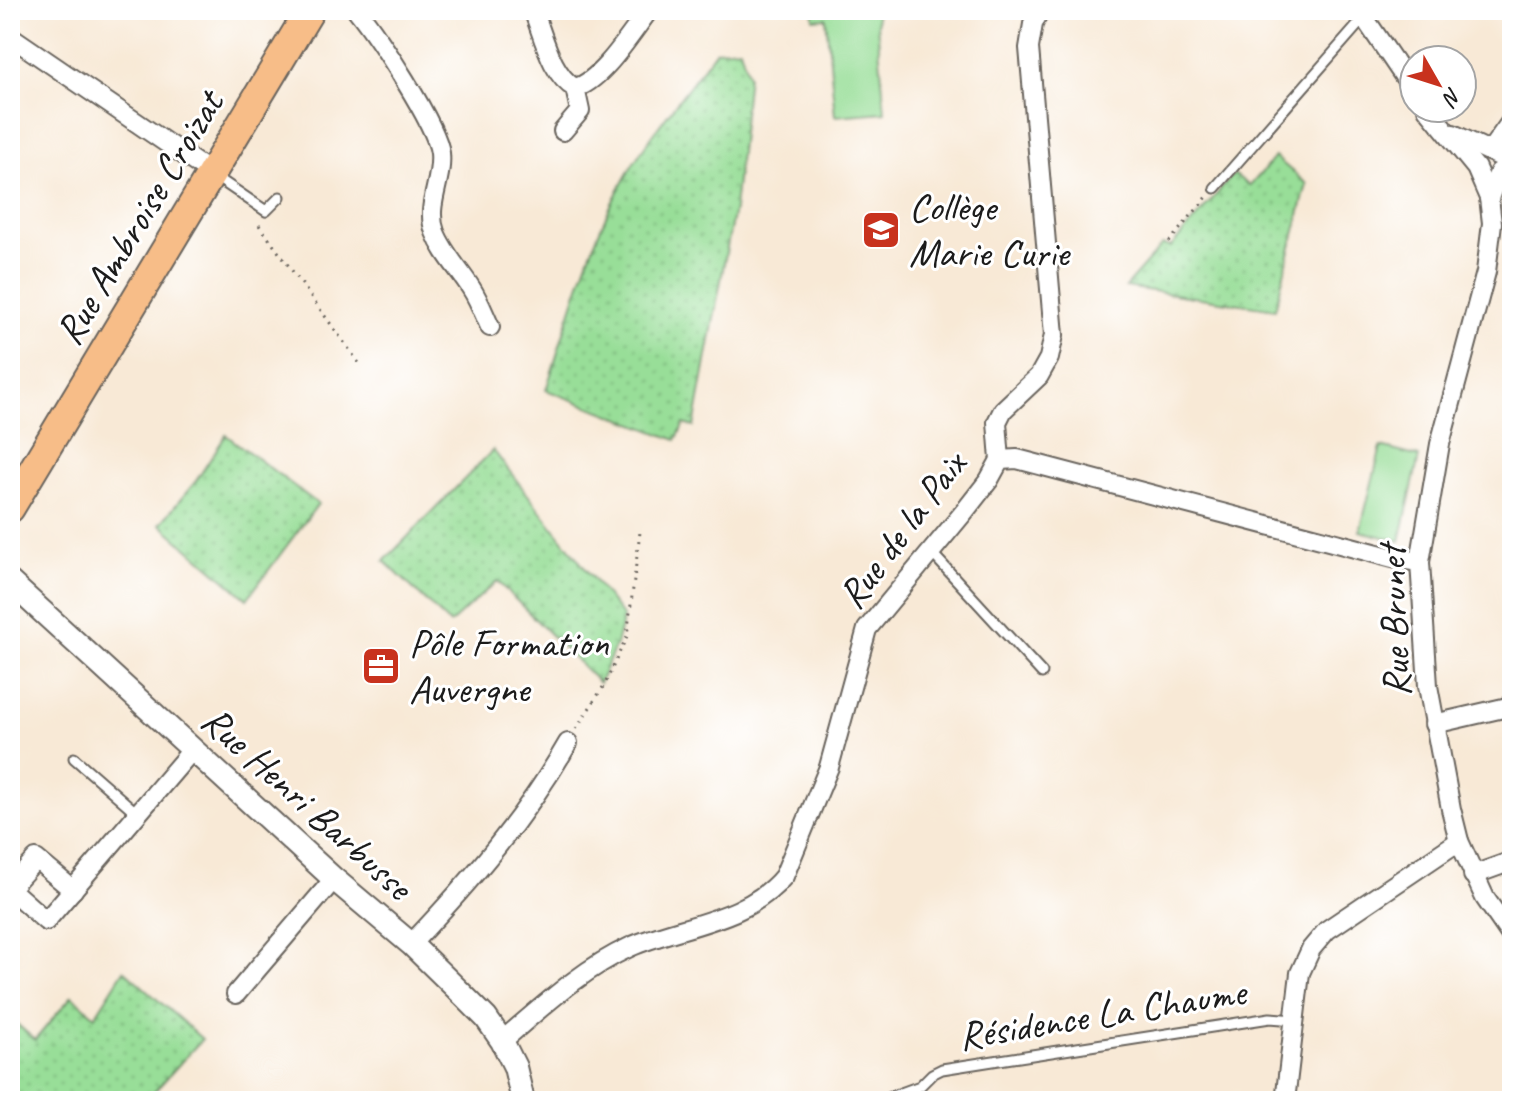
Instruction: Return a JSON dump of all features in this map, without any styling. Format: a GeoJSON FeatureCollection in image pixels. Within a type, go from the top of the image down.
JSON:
{"type":"FeatureCollection","features":[{"type":"Feature","properties":{"kind":"main road","name":"Rue Ambroise Croizat"},"geometry":{"type":"LineString","coordinates":[[10,508],[310,10]]}},
{"type":"Feature","properties":{"kind":"street"},"geometry":{"type":"LineString","coordinates":[[357,10],[375,33],[434,134],[440,154],[438,181],[430,213],[435,232],[446,254],[472,289],[490,327]]}},
{"type":"Feature","properties":{"kind":"street"},"geometry":{"type":"LineString","coordinates":[[533,10],[558,71],[565,83],[575,88],[585,86],[600,71],[649,10]]}},
{"type":"Feature","properties":{"kind":"street"},"geometry":{"type":"LineString","coordinates":[[1000,460],[997,422],[1003,410],[1045,368],[1054,335],[1029,48],[1033,24],[1040,10]]}},
{"type":"Feature","properties":{"kind":"street"},"geometry":{"type":"LineString","coordinates":[[1362,14],[1398,67]]}},
{"type":"Feature","properties":{"kind":"street"},"geometry":{"type":"LineString","coordinates":[[10,36],[212,174]]}},
{"type":"Feature","properties":{"kind":"street"},"geometry":{"type":"LineString","coordinates":[[563,131],[580,111],[575,88]]}},
{"type":"Feature","properties":{"kind":"street"},"geometry":{"type":"LineString","coordinates":[[1490,151],[1512,120]]}},
{"type":"Feature","properties":{"kind":"street"},"geometry":{"type":"LineString","coordinates":[[1441,124],[1476,168],[1489,198]]}},
{"type":"Feature","properties":{"kind":"street"},"geometry":{"type":"LineString","coordinates":[[1446,130],[1512,165],[1499,172],[1489,198]]}},
{"type":"Feature","properties":{"kind":"street","name":"Rue Brunet"},"geometry":{"type":"LineString","coordinates":[[1489,198],[1492,223],[1486,272],[1440,444],[1420,562],[1428,686],[1459,841],[1473,875],[1512,937]]}},
{"type":"Feature","properties":{"kind":"street","name":"Rue de la Paix"},"geometry":{"type":"LineString","coordinates":[[502,1041],[561,991],[603,962],[631,947],[737,910],[775,888],[784,876],[829,767],[867,629],[989,480],[1000,460],[1017,459],[1379,555],[1420,562]]}},
{"type":"Feature","properties":{"kind":"street","name":"Rue Henri Barbusse"},"geometry":{"type":"LineString","coordinates":[[10,582],[334,879],[411,944],[486,1018],[515,1067],[523,1101]]}},
{"type":"Feature","properties":{"kind":"street"},"geometry":{"type":"LineString","coordinates":[[1434,724],[1512,706]]}},
{"type":"Feature","properties":{"kind":"street"},"geometry":{"type":"LineString","coordinates":[[411,944],[456,897],[521,818],[568,743]]}},
{"type":"Feature","properties":{"kind":"street"},"geometry":{"type":"LineString","coordinates":[[73,890],[36,859],[10,888],[46,921],[73,890],[138,814],[193,749]]}},
{"type":"Feature","properties":{"kind":"street"},"geometry":{"type":"LineString","coordinates":[[1285,1101],[1300,973],[1311,949],[1327,930],[1459,841]]}},
{"type":"Feature","properties":{"kind":"street"},"geometry":{"type":"LineString","coordinates":[[1473,875],[1512,861]]}},
{"type":"Feature","properties":{"kind":"street"},"geometry":{"type":"LineString","coordinates":[[236,994],[334,879]]}},
{"type":"Feature","properties":{"kind":"lane"},"geometry":{"type":"LineString","coordinates":[[1215,188],[1362,14]]}},
{"type":"Feature","properties":{"kind":"lane"},"geometry":{"type":"LineString","coordinates":[[212,174],[266,211],[280,197]]}},
{"type":"Feature","properties":{"kind":"lane"},"geometry":{"type":"LineString","coordinates":[[931,552],[1042,673]]}},
{"type":"Feature","properties":{"kind":"lane"},"geometry":{"type":"LineString","coordinates":[[74,758],[138,814]]}},
{"type":"Feature","properties":{"kind":"lane","name":"Résidence La Chaume"},"geometry":{"type":"LineString","coordinates":[[879,1101],[920,1086],[942,1069],[1270,1018],[1295,1020]]}},
{"type":"Feature","properties":{"kind":"path"},"geometry":{"type":"LineString","coordinates":[[1169,242],[1215,188]]}},
{"type":"Feature","properties":{"kind":"path"},"geometry":{"type":"LineString","coordinates":[[259,225],[359,363]]}},
{"type":"Feature","properties":{"kind":"path"},"geometry":{"type":"LineString","coordinates":[[568,743],[605,684],[627,636],[640,532]]}},
{"type":"Feature","properties":{"kind":"green space"},"geometry":{"type":"Polygon","coordinates":[[[813,10],[888,10],[876,13],[885,112],[835,116],[826,18],[814,19],[813,10]]]}},
{"type":"Feature","properties":{"kind":"green space"},"geometry":{"type":"Polygon","coordinates":[[[740,48],[748,75],[734,209],[694,427],[684,424],[676,440],[546,390],[592,249],[630,169],[716,50],[740,48]]]}},
{"type":"Feature","properties":{"kind":"green space"},"geometry":{"type":"Polygon","coordinates":[[[1275,157],[1307,184],[1275,309],[1125,287],[1162,245],[1171,247],[1234,174],[1250,186],[1275,157]]]}},
{"type":"Feature","properties":{"kind":"green space"},"geometry":{"type":"Polygon","coordinates":[[[226,435],[318,504],[247,599],[160,524],[196,481],[226,435]]]}},
{"type":"Feature","properties":{"kind":"green space"},"geometry":{"type":"Polygon","coordinates":[[[1381,447],[1419,457],[1400,541],[1360,531],[1381,447]]]}},
{"type":"Feature","properties":{"kind":"green space"},"geometry":{"type":"Polygon","coordinates":[[[493,450],[623,617],[616,645],[599,683],[497,581],[450,624],[384,561],[493,450]]]}},
{"type":"Feature","properties":{"kind":"green space"},"geometry":{"type":"Polygon","coordinates":[[[124,970],[202,1039],[146,1101],[10,1101],[10,1018],[35,1040],[72,996],[95,1016],[124,970]]]}},
{"type":"Feature","properties":{"kind":"place","name":"Collège Marie Curie"},"geometry":{"type":"Point","coordinates":[881,230]}},
{"type":"Feature","properties":{"kind":"place","name":"Pôle Formation Auvergne"},"geometry":{"type":"Point","coordinates":[381,666]}}]}
